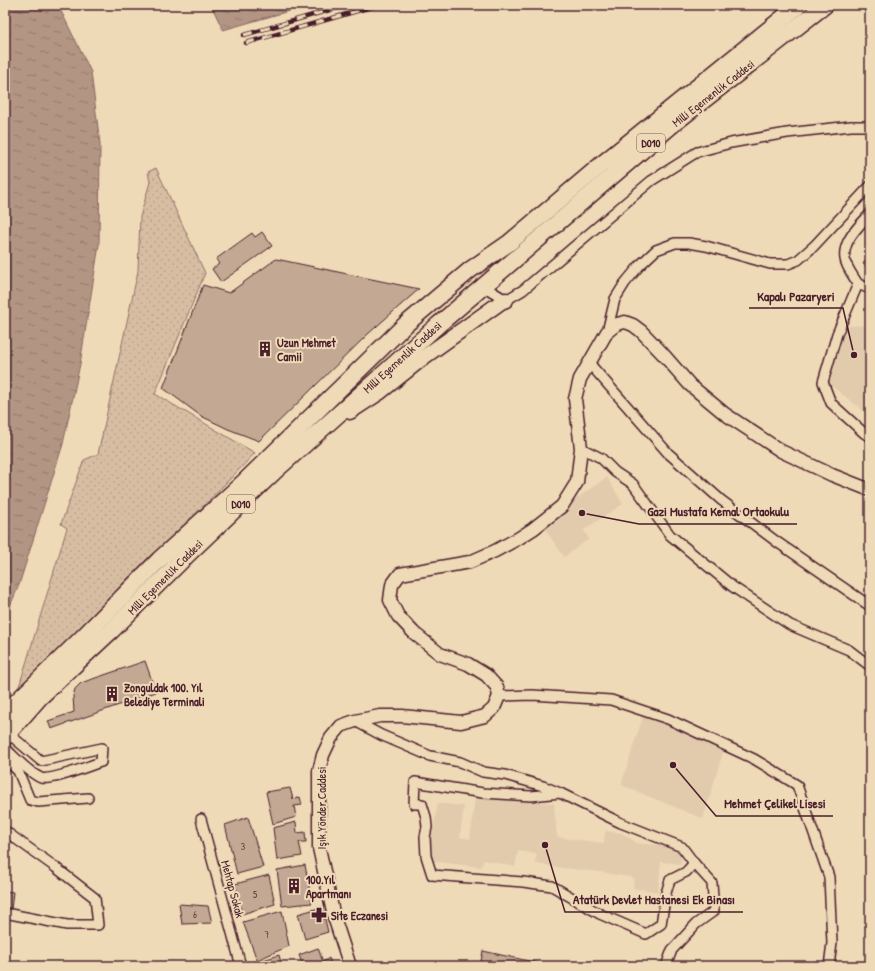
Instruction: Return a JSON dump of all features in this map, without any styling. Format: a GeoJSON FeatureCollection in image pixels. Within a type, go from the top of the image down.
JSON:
{"type":"FeatureCollection","features":[{"type":"Feature","properties":{"kind":"highway","name":"Milli Egemenlik Caddesi"},"geometry":{"type":"LineString","coordinates":[[5,713],[160,560],[243,483],[405,325],[470,270],[509,243],[601,165],[799,5]]}},
{"type":"Feature","properties":{"kind":"highway","name":"Milli Egemenlik Caddesi"},"geometry":{"type":"LineString","coordinates":[[6,737],[40,697],[112,630],[192,550],[310,439],[466,300],[673,124],[825,5]]}},
{"type":"Feature","properties":{"kind":"highway"},"geometry":{"type":"LineString","coordinates":[[470,270],[483,286]]}},
{"type":"Feature","properties":{"kind":"highway"},"geometry":{"type":"LineString","coordinates":[[453,285],[466,300]]}},
{"type":"Feature","properties":{"kind":"highway"},"geometry":{"type":"LineString","coordinates":[[5,708],[70,646],[81,639]]}},
{"type":"Feature","properties":{"kind":"main road"},"geometry":{"type":"LineString","coordinates":[[466,300],[481,308],[504,301]]}},
{"type":"Feature","properties":{"kind":"main road"},"geometry":{"type":"LineString","coordinates":[[310,439],[379,392],[424,357],[504,301]]}},
{"type":"Feature","properties":{"kind":"street"},"geometry":{"type":"LineString","coordinates":[[483,286],[504,301],[523,290],[651,181],[697,152],[731,143],[787,132],[851,126],[870,126]]}},
{"type":"Feature","properties":{"kind":"street"},"geometry":{"type":"LineString","coordinates":[[829,966],[832,942],[829,877],[798,785],[754,759],[668,719],[611,700],[532,695],[499,696],[497,687],[486,675],[468,664],[440,654],[414,633],[398,616],[390,600],[392,584],[400,574],[416,570],[470,562],[495,551],[533,529],[562,506],[577,482],[581,448],[575,398],[580,379],[607,332],[615,299],[625,283],[640,265],[656,250],[675,243],[689,243],[706,246],[770,264],[788,264],[798,260],[814,246],[870,186]]}},
{"type":"Feature","properties":{"kind":"street"},"geometry":{"type":"LineString","coordinates":[[870,214],[856,229],[845,247],[845,260],[858,284],[870,289]]}},
{"type":"Feature","properties":{"kind":"street"},"geometry":{"type":"LineString","coordinates":[[858,284],[837,334],[823,382],[831,403],[870,438]]}},
{"type":"Feature","properties":{"kind":"street"},"geometry":{"type":"LineString","coordinates":[[607,332],[617,324],[625,322],[633,325],[662,353],[690,385],[725,414],[781,451],[832,475],[870,490]]}},
{"type":"Feature","properties":{"kind":"street"},"geometry":{"type":"LineString","coordinates":[[588,363],[668,453],[721,500],[777,542],[870,606]]}},
{"type":"Feature","properties":{"kind":"street"},"geometry":{"type":"LineString","coordinates":[[581,448],[600,458],[615,472],[633,484],[670,535],[733,587],[790,625],[848,650],[870,666]]}},
{"type":"Feature","properties":{"kind":"street","name":"Işık Yönder Caddesi"},"geometry":{"type":"LineString","coordinates":[[350,966],[334,917],[320,848],[319,772],[323,755],[331,738],[342,726],[354,721],[380,716],[402,716],[461,722],[485,716],[494,708],[499,696]]}},
{"type":"Feature","properties":{"kind":"street"},"geometry":{"type":"LineString","coordinates":[[354,721],[381,735],[430,756],[460,762],[483,772],[505,775],[542,786],[560,793],[621,823],[682,847],[712,883],[714,911],[696,924],[672,950],[666,966]]}},
{"type":"Feature","properties":{"kind":"street"},"geometry":{"type":"LineString","coordinates":[[6,737],[40,762],[102,748],[101,762],[53,778],[43,778],[35,775],[6,737]]}},
{"type":"Feature","properties":{"kind":"street"},"geometry":{"type":"LineString","coordinates":[[5,759],[18,771],[30,800],[38,802],[88,798]]}},
{"type":"Feature","properties":{"kind":"street"},"geometry":{"type":"LineString","coordinates":[[560,793],[531,796],[483,793],[415,782],[414,804],[422,804],[426,817],[426,856],[432,875],[523,882],[552,886],[600,914],[646,934],[661,924],[666,893],[670,880],[686,872],[694,863]]}},
{"type":"Feature","properties":{"kind":"street","name":"Mehtap Sokak"},"geometry":{"type":"LineString","coordinates":[[201,818],[241,966]]}},
{"type":"Feature","properties":{"kind":"street"},"geometry":{"type":"LineString","coordinates":[[5,831],[94,898],[98,925],[68,925],[5,913]]}},
{"type":"Feature","properties":{"kind":"shaded area"},"geometry":{"type":"Polygon","coordinates":[[[156,168],[205,273],[155,394],[255,453],[172,539],[18,690],[67,528],[61,524],[84,460],[98,454],[138,271],[140,217],[150,182],[148,172],[156,168]]]}},
{"type":"Feature","properties":{"kind":"shaded area"},"geometry":{"type":"Polygon","coordinates":[[[870,325],[870,416],[828,383],[846,326],[870,325]]]}},
{"type":"Feature","properties":{"kind":"shaded area"},"geometry":{"type":"Polygon","coordinates":[[[607,477],[623,504],[584,530],[589,539],[564,557],[541,523],[607,477]]]}},
{"type":"Feature","properties":{"kind":"shaded area"},"geometry":{"type":"Polygon","coordinates":[[[643,716],[725,746],[703,819],[621,785],[643,716]]]}},
{"type":"Feature","properties":{"kind":"shaded area"},"geometry":{"type":"Polygon","coordinates":[[[475,797],[554,803],[557,837],[604,843],[605,831],[622,833],[637,843],[682,847],[681,864],[661,862],[658,892],[633,888],[634,878],[534,863],[537,854],[518,851],[515,867],[484,860],[481,867],[427,861],[438,803],[464,806],[460,837],[470,839],[475,797]]]}},
{"type":"Feature","properties":{"kind":"water"},"geometry":{"type":"Polygon","coordinates":[[[5,5],[58,5],[91,72],[100,144],[99,245],[80,364],[63,444],[19,585],[5,618],[5,5]]]}},
{"type":"Feature","properties":{"kind":"water"},"geometry":{"type":"Polygon","coordinates":[[[211,5],[310,5],[223,30],[211,5]]]}},
{"type":"Feature","properties":{"kind":"building"},"geometry":{"type":"Polygon","coordinates":[[[262,232],[272,246],[221,282],[212,269],[219,264],[216,259],[252,233],[255,237],[262,232]]]}},
{"type":"Feature","properties":{"kind":"building"},"geometry":{"type":"Polygon","coordinates":[[[870,254],[870,268],[863,264],[870,254]]]}},
{"type":"Feature","properties":{"kind":"building","name":"Uzun Mehmet Camii"},"geometry":{"type":"Polygon","coordinates":[[[276,259],[419,289],[368,334],[259,441],[228,429],[201,416],[163,388],[203,285],[229,293],[276,259]]]}},
{"type":"Feature","properties":{"kind":"building","name":"Zonguldak 100. Yıl Belediye Terminali"},"geometry":{"type":"Polygon","coordinates":[[[145,661],[156,692],[51,729],[48,721],[74,712],[73,696],[75,689],[81,683],[145,661]]]}},
{"type":"Feature","properties":{"kind":"building"},"geometry":{"type":"Polygon","coordinates":[[[290,788],[293,799],[300,797],[302,805],[294,806],[296,817],[273,824],[266,792],[290,788]]]}},
{"type":"Feature","properties":{"kind":"building"},"geometry":{"type":"Polygon","coordinates":[[[248,817],[263,867],[237,874],[225,825],[248,817]]]}},
{"type":"Feature","properties":{"kind":"building"},"geometry":{"type":"Polygon","coordinates":[[[296,822],[297,833],[305,832],[306,842],[299,842],[302,856],[277,860],[273,828],[296,822]]]}},
{"type":"Feature","properties":{"kind":"building","name":"100.Yıl Apartmanı"},"geometry":{"type":"Polygon","coordinates":[[[305,865],[312,903],[282,906],[277,870],[305,865]]]}},
{"type":"Feature","properties":{"kind":"building"},"geometry":{"type":"Polygon","coordinates":[[[269,875],[275,904],[242,914],[235,884],[269,875]]]}},
{"type":"Feature","properties":{"kind":"building"},"geometry":{"type":"Polygon","coordinates":[[[5,891],[13,892],[11,910],[5,909],[5,891]]]}},
{"type":"Feature","properties":{"kind":"building"},"geometry":{"type":"Polygon","coordinates":[[[179,904],[208,906],[212,923],[182,924],[179,904]]]}},
{"type":"Feature","properties":{"kind":"building"},"geometry":{"type":"Polygon","coordinates":[[[322,907],[328,932],[305,939],[298,914],[322,907]]]}},
{"type":"Feature","properties":{"kind":"building"},"geometry":{"type":"Polygon","coordinates":[[[282,911],[289,946],[257,960],[243,922],[282,911]]]}},
{"type":"Feature","properties":{"kind":"building"},"geometry":{"type":"Polygon","coordinates":[[[318,948],[323,962],[329,958],[332,966],[303,966],[299,955],[318,948]]]}},
{"type":"Feature","properties":{"kind":"building"},"geometry":{"type":"Polygon","coordinates":[[[483,951],[552,966],[480,966],[483,951]]]}},
{"type":"Feature","properties":{"kind":"building"},"geometry":{"type":"Polygon","coordinates":[[[279,955],[282,966],[262,966],[260,961],[279,955]]]}},
{"type":"Feature","properties":{"kind":"railway"},"geometry":{"type":"LineString","coordinates":[[244,35],[347,5]]}},
{"type":"Feature","properties":{"kind":"railway"},"geometry":{"type":"LineString","coordinates":[[246,43],[378,5]]}},
{"type":"Feature","properties":{"kind":"place","name":"Uzun Mehmet Camii"},"geometry":{"type":"Point","coordinates":[265,349]}},
{"type":"Feature","properties":{"kind":"place","name":"Kapalı Pazaryeri"},"geometry":{"type":"Point","coordinates":[854,355]}},
{"type":"Feature","properties":{"kind":"place","name":"Gazi Mustafa Kemal Ortaokulu"},"geometry":{"type":"Point","coordinates":[582,513]}},
{"type":"Feature","properties":{"kind":"place","name":"Zonguldak 100. Yıl Belediye Terminali"},"geometry":{"type":"Point","coordinates":[112,694]}},
{"type":"Feature","properties":{"kind":"place","name":"Mehmet Çelikel Lisesi"},"geometry":{"type":"Point","coordinates":[673,765]}},
{"type":"Feature","properties":{"kind":"place","name":"Atatürk Devlet Hastanesi Ek Binası"},"geometry":{"type":"Point","coordinates":[545,845]}},
{"type":"Feature","properties":{"kind":"place","name":"100.Yıl Apartmanı"},"geometry":{"type":"Point","coordinates":[294,886]}},
{"type":"Feature","properties":{"kind":"place","name":"Site Eczanesi"},"geometry":{"type":"Point","coordinates":[319,915]}}]}
